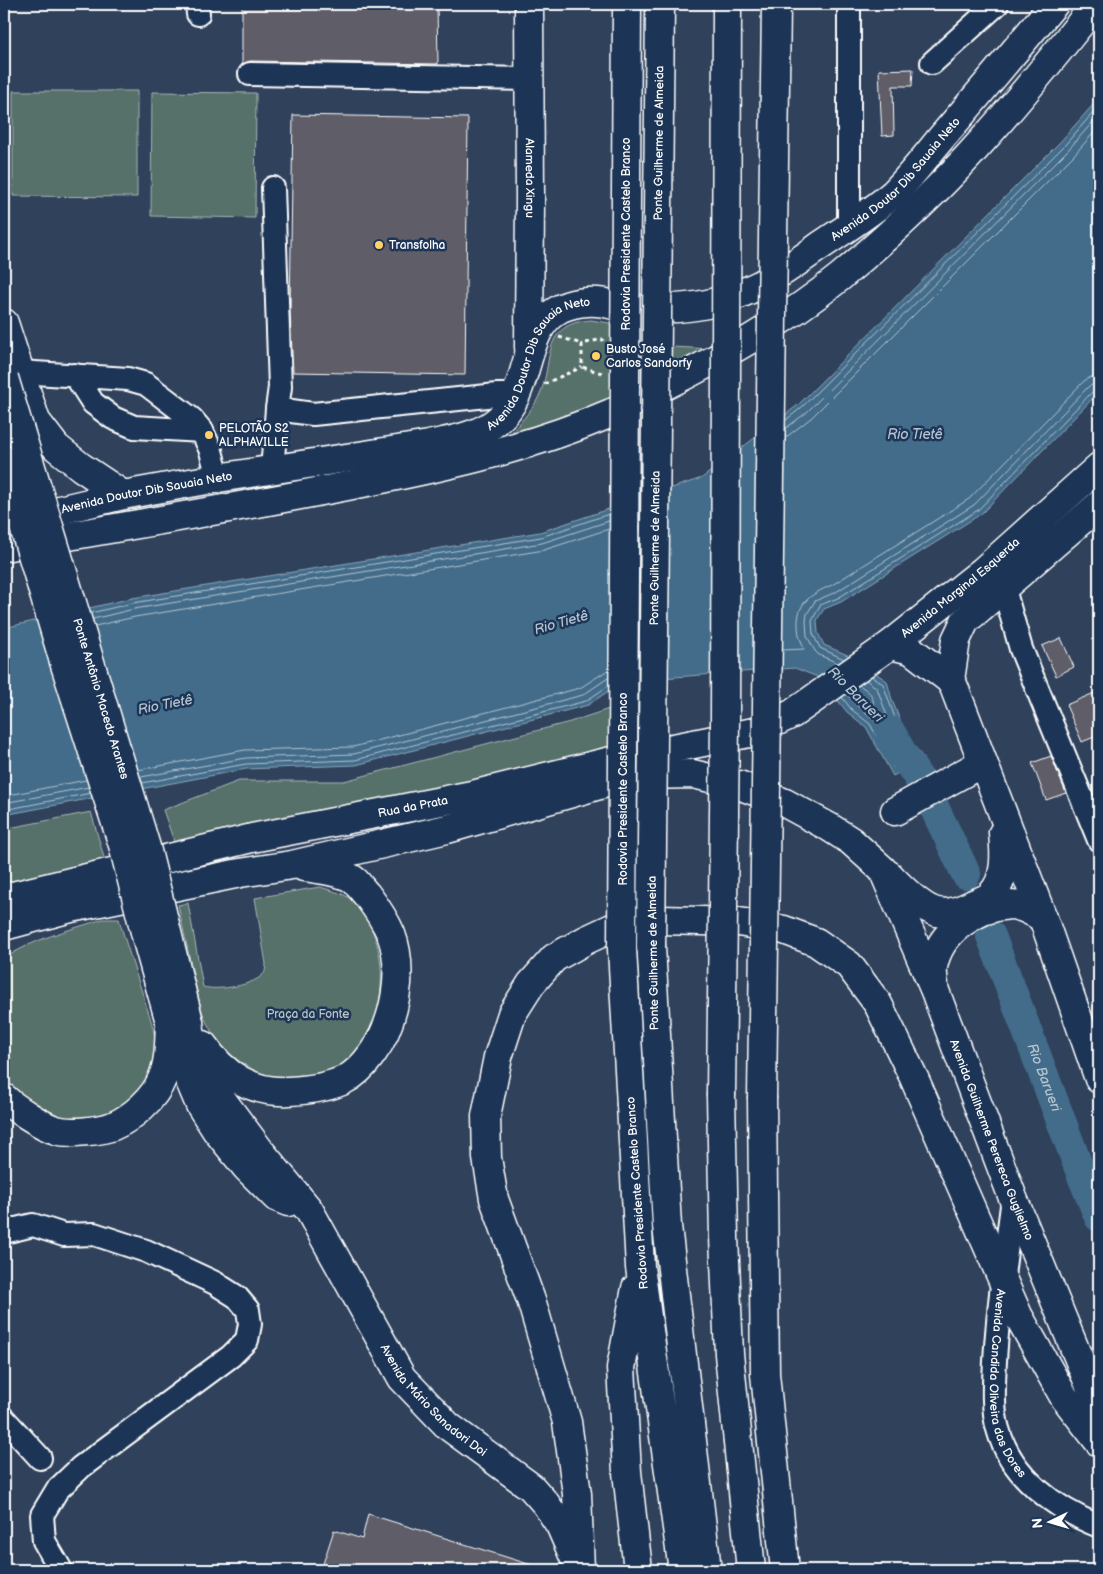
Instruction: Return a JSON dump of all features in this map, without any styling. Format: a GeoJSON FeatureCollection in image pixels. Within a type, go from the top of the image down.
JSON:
{"type":"FeatureCollection","features":[{"type":"Feature","properties":{"kind":"main road","name":"Alameda Xingu"},"geometry":{"type":"LineString","coordinates":[[529,4],[529,352]]}},
{"type":"Feature","properties":{"kind":"main road","name":"Rodovia Presidente Castelo Branco"},"geometry":{"type":"LineString","coordinates":[[627,4],[622,949],[640,1267],[683,1570]]}},
{"type":"Feature","properties":{"kind":"main road","name":"Ponte Guilherme de Almeida"},"geometry":{"type":"LineString","coordinates":[[660,4],[651,946],[667,1226],[707,1570]]}},
{"type":"Feature","properties":{"kind":"main road"},"geometry":{"type":"LineString","coordinates":[[727,4],[725,721],[721,1096],[729,1354],[753,1564]]}},
{"type":"Feature","properties":{"kind":"main road"},"geometry":{"type":"LineString","coordinates":[[776,4],[762,1099],[765,1374],[785,1570]]}},
{"type":"Feature","properties":{"kind":"main road","name":"Avenida Doutor Dib Sauaia Neto"},"geometry":{"type":"LineString","coordinates":[[4,523],[123,495],[218,478],[429,446],[478,432],[497,422],[508,410],[517,395],[529,352],[538,331],[547,319],[560,309],[576,303],[593,302],[612,304],[626,309],[663,309],[706,305],[728,299],[781,274],[849,226],[894,192],[1054,4]]}},
{"type":"Feature","properties":{"kind":"main road"},"geometry":{"type":"LineString","coordinates":[[634,400],[691,373],[743,344],[791,313],[837,279],[927,199],[983,140],[1096,4]]}},
{"type":"Feature","properties":{"kind":"main road"},"geometry":{"type":"LineString","coordinates":[[626,309],[639,331],[641,345],[641,374],[634,400]]}},
{"type":"Feature","properties":{"kind":"main road"},"geometry":{"type":"LineString","coordinates":[[4,323],[11,375],[36,421],[56,447],[123,495]]}},
{"type":"Feature","properties":{"kind":"main road","name":"Ponte Antônio Macedo Arantes"},"geometry":{"type":"LineString","coordinates":[[11,375],[146,847],[180,1022]]}},
{"type":"Feature","properties":{"kind":"main road","name":"Avenida Doutor Dib Sauaia Neto"},"geometry":{"type":"LineString","coordinates":[[4,547],[229,508],[434,468],[520,446],[610,414],[634,400]]}},
{"type":"Feature","properties":{"kind":"main road"},"geometry":{"type":"LineString","coordinates":[[4,434],[22,430],[36,421]]}},
{"type":"Feature","properties":{"kind":"main road","name":"Ponte Antônio Macedo Arantes"},"geometry":{"type":"LineString","coordinates":[[4,460],[65,665],[123,845],[148,944],[180,1022]]}},
{"type":"Feature","properties":{"kind":"main road","name":"Avenida Marginal Esquerda"},"geometry":{"type":"LineString","coordinates":[[814,698],[885,648],[983,571],[1099,467]]}},
{"type":"Feature","properties":{"kind":"main road"},"geometry":{"type":"LineString","coordinates":[[950,680],[956,640],[965,622],[1099,506]]}},
{"type":"Feature","properties":{"kind":"main road"},"geometry":{"type":"LineString","coordinates":[[885,648],[911,650],[950,680],[963,709],[982,763],[1043,918],[1099,1078]]}},
{"type":"Feature","properties":{"kind":"main road","name":"Rua da Prata"},"geometry":{"type":"LineString","coordinates":[[4,898],[252,838],[472,795],[623,758],[754,732],[792,714],[814,698]]}},
{"type":"Feature","properties":{"kind":"main road"},"geometry":{"type":"LineString","coordinates":[[895,811],[982,763]]}},
{"type":"Feature","properties":{"kind":"main road","name":"Avenida Guilherme Perereca Guglielmo"},"geometry":{"type":"LineString","coordinates":[[292,865],[446,829],[620,779],[645,775],[693,774],[740,785],[785,802],[851,841],[924,905],[938,912],[958,911],[990,896],[1000,882],[1005,857],[1002,812]]}},
{"type":"Feature","properties":{"kind":"main road"},"geometry":{"type":"LineString","coordinates":[[4,926],[71,908],[240,872],[292,865],[328,870],[354,880],[376,907],[391,935],[397,973],[391,1018],[380,1043],[364,1065],[346,1079],[329,1086],[305,1090],[277,1092],[255,1087],[230,1075],[180,1022]]}},
{"type":"Feature","properties":{"kind":"main road","name":"Avenida Guilherme Perereca Guglielmo"},"geometry":{"type":"LineString","coordinates":[[883,870],[935,990],[1013,1198],[1099,1408]]}},
{"type":"Feature","properties":{"kind":"main road"},"geometry":{"type":"LineString","coordinates":[[935,990],[933,968],[941,946],[954,929],[969,919],[990,909],[1012,905],[1030,910],[1043,918]]}},
{"type":"Feature","properties":{"kind":"main road"},"geometry":{"type":"LineString","coordinates":[[4,942],[71,908]]}},
{"type":"Feature","properties":{"kind":"main road"},"geometry":{"type":"LineString","coordinates":[[580,1570],[577,1494],[567,1422],[532,1303],[494,1199],[487,1158],[486,1116],[500,1048],[512,1014],[531,984],[554,958],[614,927],[661,920],[739,922],[784,930],[816,942],[849,965],[878,1004],[914,1078],[1018,1314],[1064,1397],[1099,1442]]}},
{"type":"Feature","properties":{"kind":"main road"},"geometry":{"type":"LineString","coordinates":[[4,1098],[14,1108],[56,1130],[82,1131],[112,1127],[130,1116],[152,1097],[162,1080],[180,1022]]}},
{"type":"Feature","properties":{"kind":"main road","name":"Avenida Mário Sanadori Doi"},"geometry":{"type":"LineString","coordinates":[[180,1022],[216,1092],[260,1152],[310,1210],[402,1378],[448,1426],[531,1487],[560,1524],[580,1570]]}},
{"type":"Feature","properties":{"kind":"main road"},"geometry":{"type":"LineString","coordinates":[[638,1570],[627,1472],[621,1368],[640,1267]]}},
{"type":"Feature","properties":{"kind":"street"},"geometry":{"type":"LineString","coordinates":[[848,4],[849,226]]}},
{"type":"Feature","properties":{"kind":"street"},"geometry":{"type":"LineString","coordinates":[[932,63],[997,4]]}},
{"type":"Feature","properties":{"kind":"street"},"geometry":{"type":"LineString","coordinates":[[250,74],[530,79]]}},
{"type":"Feature","properties":{"kind":"street"},"geometry":{"type":"LineString","coordinates":[[272,470],[280,387],[273,188]]}},
{"type":"Feature","properties":{"kind":"street"},"geometry":{"type":"LineString","coordinates":[[11,375],[75,375],[128,379],[146,384],[192,419],[202,431],[211,451],[218,478]]}},
{"type":"Feature","properties":{"kind":"street"},"geometry":{"type":"LineString","coordinates":[[75,375],[93,403],[113,418],[134,427],[202,431]]}},
{"type":"Feature","properties":{"kind":"street"},"geometry":{"type":"LineString","coordinates":[[277,409],[313,414],[498,394],[517,395]]}},
{"type":"Feature","properties":{"kind":"street"},"geometry":{"type":"LineString","coordinates":[[1004,589],[1021,648],[1099,840]]}},
{"type":"Feature","properties":{"kind":"street","name":"Avenida Candida Oliveira das Dores"},"geometry":{"type":"LineString","coordinates":[[1013,1198],[998,1315],[994,1390],[998,1429],[1012,1461],[1037,1489],[1058,1506],[1099,1526]]}},
{"type":"Feature","properties":{"kind":"street"},"geometry":{"type":"LineString","coordinates":[[4,1232],[33,1225],[64,1235],[94,1234],[146,1251],[215,1283],[237,1297],[248,1310],[250,1324],[247,1340],[231,1356],[81,1467],[57,1490],[42,1515],[44,1541],[61,1570]]}},
{"type":"Feature","properties":{"kind":"street"},"geometry":{"type":"LineString","coordinates":[[4,1419],[40,1458]]}},
{"type":"Feature","properties":{"kind":"path"},"geometry":{"type":"LineString","coordinates":[[582,367],[582,344],[602,339],[606,344]]}},
{"type":"Feature","properties":{"kind":"path"},"geometry":{"type":"LineString","coordinates":[[517,395],[582,367],[602,373],[606,367]]}},
{"type":"Feature","properties":{"kind":"green space"},"geometry":{"type":"Polygon","coordinates":[[[13,91],[137,91],[137,197],[13,196],[13,91]]]}},
{"type":"Feature","properties":{"kind":"green space"},"geometry":{"type":"Polygon","coordinates":[[[152,92],[256,93],[255,218],[151,216],[152,92]]]}},
{"type":"Feature","properties":{"kind":"green space"},"geometry":{"type":"Polygon","coordinates":[[[591,320],[615,324],[634,345],[711,349],[702,358],[671,360],[631,371],[617,393],[603,404],[515,435],[513,431],[538,399],[556,336],[563,329],[575,323],[591,320]]]}},
{"type":"Feature","properties":{"kind":"green space"},"geometry":{"type":"Polygon","coordinates":[[[636,700],[634,748],[179,856],[163,810],[239,781],[344,781],[570,722],[636,700]]]}},
{"type":"Feature","properties":{"kind":"green space"},"geometry":{"type":"Polygon","coordinates":[[[91,812],[105,861],[4,889],[4,829],[91,812]]]}},
{"type":"Feature","properties":{"kind":"green space","name":"Praça da Fonte"},"geometry":{"type":"Polygon","coordinates":[[[320,887],[349,898],[358,904],[366,916],[375,938],[380,960],[381,983],[378,1006],[371,1028],[360,1047],[345,1062],[325,1073],[302,1078],[283,1078],[265,1075],[247,1066],[231,1054],[217,1040],[207,1023],[199,1001],[178,905],[188,903],[203,987],[226,988],[253,981],[265,972],[266,964],[255,898],[320,887]]]}},
{"type":"Feature","properties":{"kind":"green space"},"geometry":{"type":"Polygon","coordinates":[[[103,919],[119,919],[152,1023],[156,1055],[154,1066],[143,1087],[125,1104],[104,1115],[93,1118],[68,1118],[33,1104],[4,1077],[4,959],[39,940],[103,919]]]}},
{"type":"Feature","properties":{"kind":"water","name":"Rio Tietê"},"geometry":{"type":"Polygon","coordinates":[[[1099,98],[1099,392],[981,514],[841,602],[824,609],[817,620],[818,633],[824,645],[852,657],[887,681],[905,733],[924,759],[893,776],[866,727],[847,712],[820,678],[795,668],[648,679],[613,688],[588,705],[356,765],[246,769],[4,815],[4,628],[132,598],[540,532],[702,478],[798,405],[1060,142],[1099,98]]]}},
{"type":"Feature","properties":{"kind":"building"},"geometry":{"type":"Polygon","coordinates":[[[242,4],[437,4],[438,64],[250,61],[242,64],[242,4]]]}},
{"type":"Feature","properties":{"kind":"building"},"geometry":{"type":"Polygon","coordinates":[[[913,69],[912,86],[893,86],[894,135],[882,136],[879,70],[913,69]]]}},
{"type":"Feature","properties":{"kind":"building","name":"Transfolha"},"geometry":{"type":"Polygon","coordinates":[[[293,115],[468,118],[465,375],[293,372],[290,311],[293,115]]]}},
{"type":"Feature","properties":{"kind":"building"},"geometry":{"type":"Polygon","coordinates":[[[1061,638],[1074,667],[1056,676],[1042,646],[1061,638]]]}},
{"type":"Feature","properties":{"kind":"building"},"geometry":{"type":"Polygon","coordinates":[[[1099,691],[1099,735],[1082,742],[1066,705],[1099,691]]]}},
{"type":"Feature","properties":{"kind":"building"},"geometry":{"type":"Polygon","coordinates":[[[1051,756],[1066,793],[1046,800],[1032,763],[1051,756]]]}},
{"type":"Feature","properties":{"kind":"building"},"geometry":{"type":"Polygon","coordinates":[[[368,1514],[538,1567],[538,1570],[321,1570],[334,1530],[362,1539],[368,1514]]]}},
{"type":"Feature","properties":{"kind":"waterway","name":"Rio Barueri"},"geometry":{"type":"LineString","coordinates":[[890,731],[903,755],[924,786],[966,874]]}},
{"type":"Feature","properties":{"kind":"waterway","name":"Rio Barueri"},"geometry":{"type":"LineString","coordinates":[[991,936],[1099,1217]]}},
{"type":"Feature","properties":{"kind":"place","name":"Transfolha"},"geometry":{"type":"Point","coordinates":[379,245]}},
{"type":"Feature","properties":{"kind":"place","name":"Busto José Carlos Sandorfy"},"geometry":{"type":"Point","coordinates":[596,356]}},
{"type":"Feature","properties":{"kind":"place","name":"PELOTÃO S2 ALPHAVILLE"},"geometry":{"type":"Point","coordinates":[209,435]}}]}
